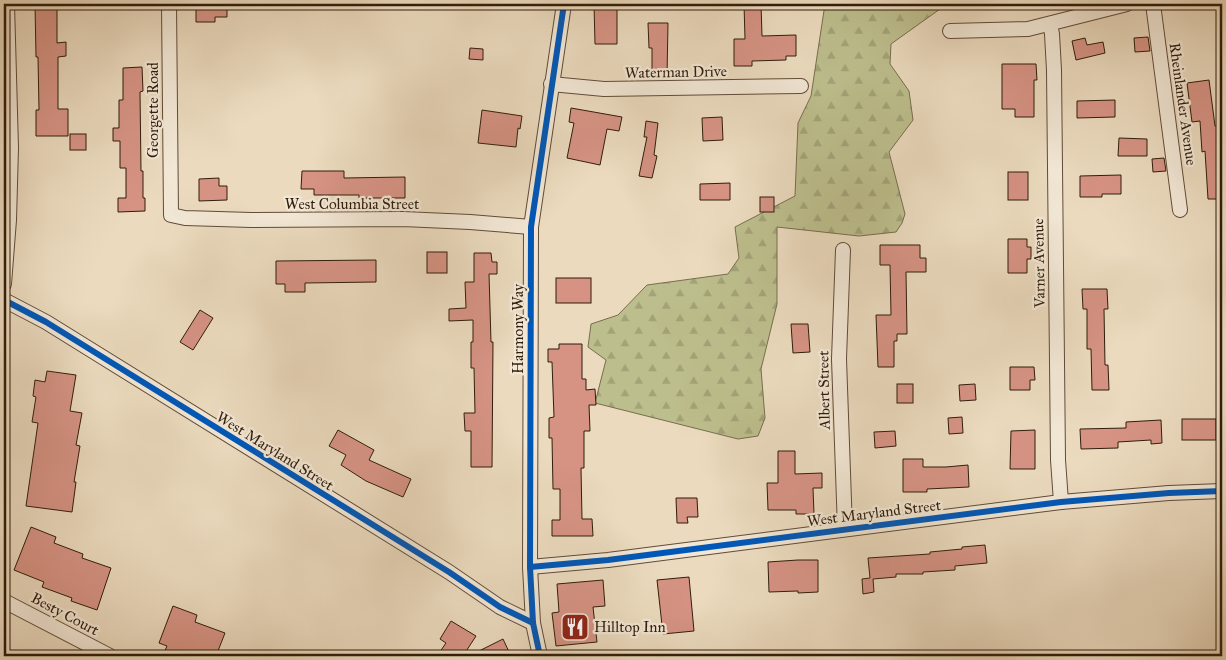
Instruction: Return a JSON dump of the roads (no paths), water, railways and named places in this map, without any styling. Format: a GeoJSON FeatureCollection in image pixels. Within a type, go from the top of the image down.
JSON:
{"type":"FeatureCollection","features":[{"type":"Feature","properties":{"kind":"street"},"geometry":{"type":"LineString","coordinates":[[4,284],[9,220],[11,148],[7,4]]}},
{"type":"Feature","properties":{"kind":"street","name":"Georgette Road"},"geometry":{"type":"LineString","coordinates":[[169,4],[170,194],[172,215]]}},
{"type":"Feature","properties":{"kind":"street","name":"Harmony Way"},"geometry":{"type":"LineString","coordinates":[[540,656],[532,623],[530,567],[531,227],[564,4]]}},
{"type":"Feature","properties":{"kind":"street"},"geometry":{"type":"LineString","coordinates":[[950,30],[1028,29],[1127,4]]}},
{"type":"Feature","properties":{"kind":"street","name":"Rheinlander Avenue"},"geometry":{"type":"LineString","coordinates":[[1153,4],[1180,210]]}},
{"type":"Feature","properties":{"kind":"street","name":"Varner Avenue"},"geometry":{"type":"LineString","coordinates":[[1050,24],[1054,70],[1058,460],[1061,502]]}},
{"type":"Feature","properties":{"kind":"street","name":"Waterman Drive"},"geometry":{"type":"LineString","coordinates":[[551,84],[604,89],[801,86]]}},
{"type":"Feature","properties":{"kind":"street","name":"West Columbia Street"},"geometry":{"type":"LineString","coordinates":[[172,215],[185,218],[251,220],[404,219],[531,227]]}},
{"type":"Feature","properties":{"kind":"street","name":"Albert Street"},"geometry":{"type":"LineString","coordinates":[[843,250],[839,359],[845,529]]}},
{"type":"Feature","properties":{"kind":"street","name":"West Maryland Street"},"geometry":{"type":"LineString","coordinates":[[4,300],[46,322],[433,562],[500,607],[532,623]]}},
{"type":"Feature","properties":{"kind":"street","name":"West Maryland Street"},"geometry":{"type":"LineString","coordinates":[[530,567],[608,560],[1061,502],[1169,493],[1222,491]]}},
{"type":"Feature","properties":{"kind":"street","name":"Besty Court"},"geometry":{"type":"LineString","coordinates":[[4,600],[110,656]]}},
{"type":"Feature","properties":{"kind":"place","name":"Hilltop Inn"},"geometry":{"type":"Point","coordinates":[575,627]}}]}
